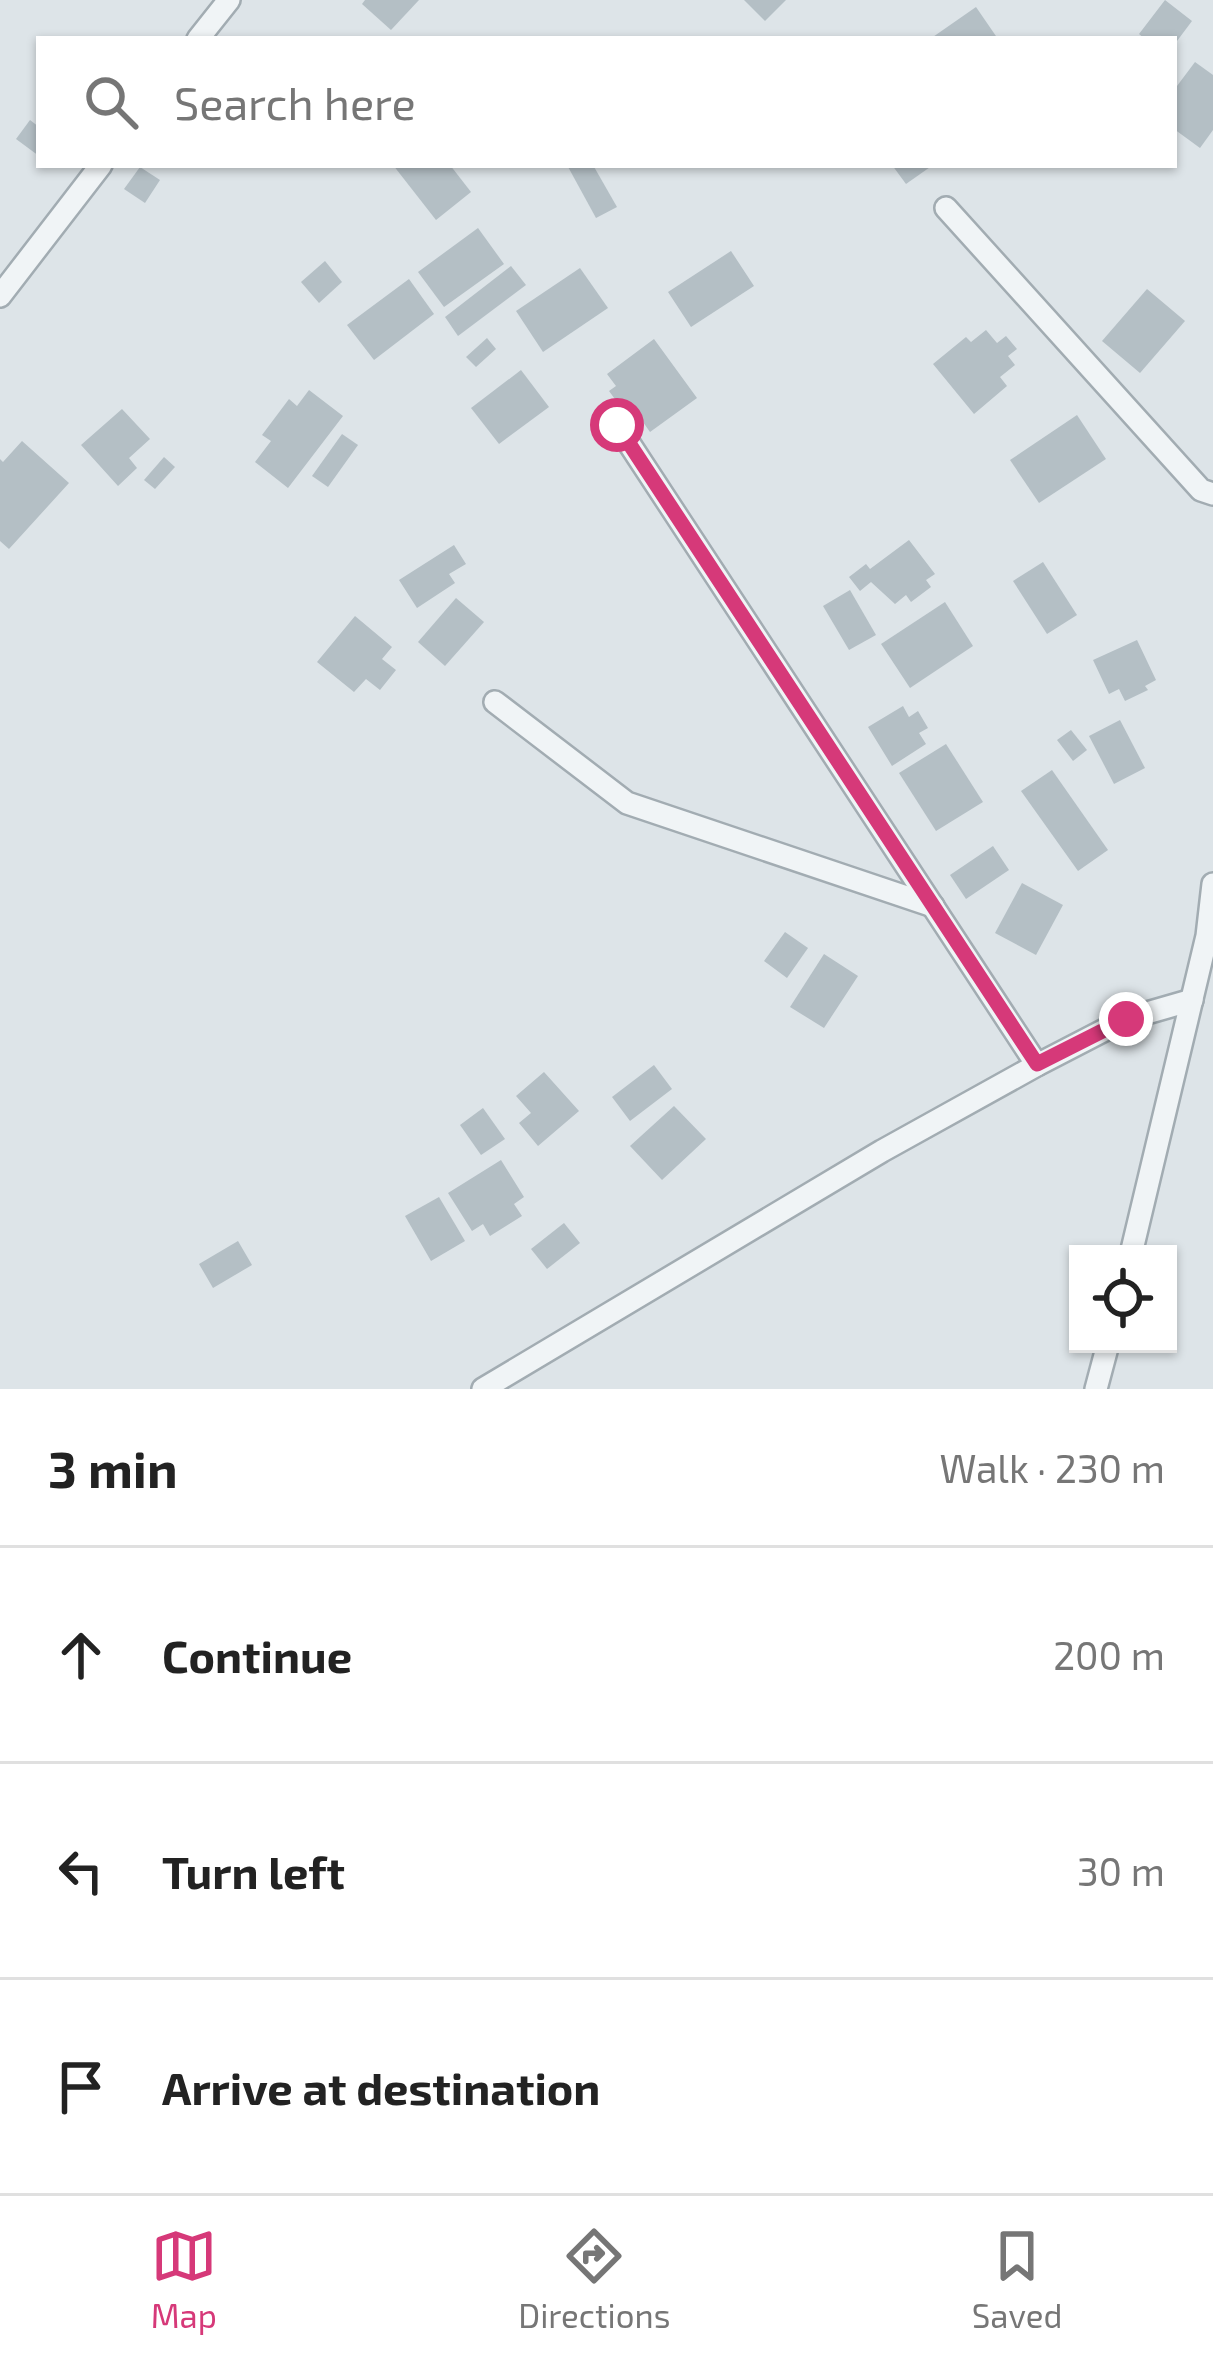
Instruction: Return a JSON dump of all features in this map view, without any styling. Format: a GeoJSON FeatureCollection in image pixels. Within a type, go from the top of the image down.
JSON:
{"type":"FeatureCollection","features":[{"type":"Feature","properties":{"kind":"street"},"geometry":{"type":"LineString","coordinates":[[201,36],[229,0]]}},
{"type":"Feature","properties":{"kind":"street"},"geometry":{"type":"LineString","coordinates":[[0,296],[99,168]]}},
{"type":"Feature","properties":{"kind":"street"},"geometry":{"type":"LineString","coordinates":[[946,208],[1201,490],[1213,494]]}},
{"type":"Feature","properties":{"kind":"street"},"geometry":{"type":"LineString","coordinates":[[617,425],[1037,1064]]}},
{"type":"Feature","properties":{"kind":"street"},"geometry":{"type":"LineString","coordinates":[[495,702],[628,803],[933,906]]}},
{"type":"Feature","properties":{"kind":"street"},"geometry":{"type":"LineString","coordinates":[[1133,1245],[1207,937],[1213,884]]}},
{"type":"Feature","properties":{"kind":"street"},"geometry":{"type":"LineString","coordinates":[[483,1389],[1037,1064],[1126,1019],[1192,1000]]}},
{"type":"Feature","properties":{"kind":"street"},"geometry":{"type":"LineString","coordinates":[[1096,1389],[1106,1353]]}},
{"type":"Feature","properties":{"kind":"building"},"geometry":{"type":"Polygon","coordinates":[[[365,0],[419,0],[391,30],[362,4],[365,0]]]}},
{"type":"Feature","properties":{"kind":"building"},"geometry":{"type":"Polygon","coordinates":[[[744,0],[786,0],[765,21],[744,0]]]}},
{"type":"Feature","properties":{"kind":"building"},"geometry":{"type":"Polygon","coordinates":[[[1165,0],[1192,21],[1177,41],[1177,36],[1139,34],[1165,0]]]}},
{"type":"Feature","properties":{"kind":"building"},"geometry":{"type":"Polygon","coordinates":[[[976,7],[996,36],[934,36],[976,7]]]}},
{"type":"Feature","properties":{"kind":"building"},"geometry":{"type":"Polygon","coordinates":[[[1195,62],[1213,75],[1213,130],[1200,148],[1177,131],[1177,86],[1195,62]]]}},
{"type":"Feature","properties":{"kind":"building"},"geometry":{"type":"Polygon","coordinates":[[[30,120],[36,125],[36,154],[16,139],[30,120]]]}},
{"type":"Feature","properties":{"kind":"building"},"geometry":{"type":"Polygon","coordinates":[[[139,168],[160,180],[145,203],[124,189],[139,168]]]}},
{"type":"Feature","properties":{"kind":"building"},"geometry":{"type":"Polygon","coordinates":[[[395,168],[452,168],[471,192],[436,220],[395,168]]]}},
{"type":"Feature","properties":{"kind":"building"},"geometry":{"type":"Polygon","coordinates":[[[569,168],[595,168],[617,207],[596,218],[569,168]]]}},
{"type":"Feature","properties":{"kind":"building"},"geometry":{"type":"Polygon","coordinates":[[[894,168],[929,168],[906,184],[894,168]]]}},
{"type":"Feature","properties":{"kind":"building"},"geometry":{"type":"Polygon","coordinates":[[[478,228],[504,264],[444,307],[418,272],[478,228]]]}},
{"type":"Feature","properties":{"kind":"building"},"geometry":{"type":"Polygon","coordinates":[[[731,251],[754,286],[691,327],[668,292],[731,251]]]}},
{"type":"Feature","properties":{"kind":"building"},"geometry":{"type":"Polygon","coordinates":[[[325,261],[342,282],[319,303],[301,282],[325,261]]]}},
{"type":"Feature","properties":{"kind":"building"},"geometry":{"type":"Polygon","coordinates":[[[511,266],[526,285],[458,336],[445,317],[511,266]]]}},
{"type":"Feature","properties":{"kind":"building"},"geometry":{"type":"Polygon","coordinates":[[[580,268],[608,308],[543,352],[516,311],[580,268]]]}},
{"type":"Feature","properties":{"kind":"building"},"geometry":{"type":"Polygon","coordinates":[[[409,279],[434,314],[374,360],[347,325],[409,279]]]}},
{"type":"Feature","properties":{"kind":"building"},"geometry":{"type":"Polygon","coordinates":[[[1147,289],[1185,321],[1140,373],[1102,341],[1147,289]]]}},
{"type":"Feature","properties":{"kind":"building"},"geometry":{"type":"Polygon","coordinates":[[[986,330],[997,343],[1006,336],[1017,349],[1008,356],[1015,365],[1000,377],[1007,386],[974,414],[933,364],[966,337],[971,342],[986,330]]]}},
{"type":"Feature","properties":{"kind":"building"},"geometry":{"type":"Polygon","coordinates":[[[487,338],[496,349],[476,367],[466,357],[487,338]]]}},
{"type":"Feature","properties":{"kind":"building"},"geometry":{"type":"Polygon","coordinates":[[[654,339],[697,398],[650,432],[643,422],[636,427],[625,413],[632,408],[627,401],[620,406],[609,391],[616,386],[607,374],[654,339]]]}},
{"type":"Feature","properties":{"kind":"building"},"geometry":{"type":"Polygon","coordinates":[[[521,370],[549,407],[499,444],[471,408],[521,370]]]}},
{"type":"Feature","properties":{"kind":"building"},"geometry":{"type":"Polygon","coordinates":[[[309,390],[343,416],[288,488],[255,462],[271,441],[262,435],[289,399],[297,406],[309,390]]]}},
{"type":"Feature","properties":{"kind":"building"},"geometry":{"type":"Polygon","coordinates":[[[122,409],[150,439],[129,458],[137,468],[118,486],[81,445],[122,409]]]}},
{"type":"Feature","properties":{"kind":"building"},"geometry":{"type":"Polygon","coordinates":[[[1077,415],[1106,459],[1039,503],[1010,460],[1077,415]]]}},
{"type":"Feature","properties":{"kind":"building"},"geometry":{"type":"Polygon","coordinates":[[[342,434],[358,445],[328,487],[312,476],[342,434]]]}},
{"type":"Feature","properties":{"kind":"building"},"geometry":{"type":"Polygon","coordinates":[[[22,441],[69,483],[9,549],[0,541],[0,459],[3,462],[22,441]]]}},
{"type":"Feature","properties":{"kind":"building"},"geometry":{"type":"Polygon","coordinates":[[[164,457],[175,467],[155,489],[144,480],[164,457]]]}},
{"type":"Feature","properties":{"kind":"building"},"geometry":{"type":"Polygon","coordinates":[[[909,540],[935,574],[926,580],[931,587],[911,602],[906,595],[895,604],[871,582],[860,591],[849,577],[866,564],[870,569],[909,540]]]}},
{"type":"Feature","properties":{"kind":"building"},"geometry":{"type":"Polygon","coordinates":[[[454,545],[466,564],[449,574],[455,583],[417,608],[399,580],[454,545]]]}},
{"type":"Feature","properties":{"kind":"building"},"geometry":{"type":"Polygon","coordinates":[[[1043,562],[1077,615],[1047,634],[1013,581],[1043,562]]]}},
{"type":"Feature","properties":{"kind":"building"},"geometry":{"type":"Polygon","coordinates":[[[850,590],[876,635],[849,650],[823,606],[850,590]]]}},
{"type":"Feature","properties":{"kind":"building"},"geometry":{"type":"Polygon","coordinates":[[[456,598],[484,622],[445,666],[418,642],[456,598]]]}},
{"type":"Feature","properties":{"kind":"building"},"geometry":{"type":"Polygon","coordinates":[[[945,602],[973,646],[910,688],[881,644],[945,602]]]}},
{"type":"Feature","properties":{"kind":"building"},"geometry":{"type":"Polygon","coordinates":[[[355,616],[392,647],[382,659],[396,670],[380,690],[366,679],[354,692],[317,662],[355,616]]]}},
{"type":"Feature","properties":{"kind":"building"},"geometry":{"type":"Polygon","coordinates":[[[1137,640],[1156,680],[1145,686],[1148,690],[1125,701],[1119,689],[1109,694],[1093,660],[1137,640]]]}},
{"type":"Feature","properties":{"kind":"building"},"geometry":{"type":"Polygon","coordinates":[[[903,706],[909,717],[918,711],[928,728],[919,733],[926,744],[892,766],[868,727],[903,706]]]}},
{"type":"Feature","properties":{"kind":"building"},"geometry":{"type":"Polygon","coordinates":[[[1120,720],[1145,768],[1114,784],[1089,736],[1120,720]]]}},
{"type":"Feature","properties":{"kind":"building"},"geometry":{"type":"Polygon","coordinates":[[[1071,730],[1087,750],[1073,761],[1057,740],[1071,730]]]}},
{"type":"Feature","properties":{"kind":"building"},"geometry":{"type":"Polygon","coordinates":[[[946,744],[983,802],[936,831],[899,773],[946,744]]]}},
{"type":"Feature","properties":{"kind":"building"},"geometry":{"type":"Polygon","coordinates":[[[1052,770],[1108,850],[1078,871],[1021,791],[1052,770]]]}},
{"type":"Feature","properties":{"kind":"building"},"geometry":{"type":"Polygon","coordinates":[[[993,846],[1009,870],[966,899],[950,875],[993,846]]]}},
{"type":"Feature","properties":{"kind":"building"},"geometry":{"type":"Polygon","coordinates":[[[1022,883],[1063,905],[1036,955],[995,933],[1022,883]]]}},
{"type":"Feature","properties":{"kind":"building"},"geometry":{"type":"Polygon","coordinates":[[[785,932],[808,948],[787,978],[764,961],[785,932]]]}},
{"type":"Feature","properties":{"kind":"building"},"geometry":{"type":"Polygon","coordinates":[[[824,954],[858,976],[824,1028],[790,1007],[824,954]]]}},
{"type":"Feature","properties":{"kind":"building"},"geometry":{"type":"Polygon","coordinates":[[[654,1065],[672,1089],[630,1121],[612,1097],[654,1065]]]}},
{"type":"Feature","properties":{"kind":"building"},"geometry":{"type":"Polygon","coordinates":[[[544,1072],[579,1111],[538,1146],[519,1123],[531,1113],[516,1096],[544,1072]]]}},
{"type":"Feature","properties":{"kind":"building"},"geometry":{"type":"Polygon","coordinates":[[[674,1106],[706,1139],[662,1180],[630,1146],[674,1106]]]}},
{"type":"Feature","properties":{"kind":"building"},"geometry":{"type":"Polygon","coordinates":[[[483,1108],[505,1139],[481,1155],[460,1125],[483,1108]]]}},
{"type":"Feature","properties":{"kind":"building"},"geometry":{"type":"Polygon","coordinates":[[[501,1160],[524,1197],[514,1204],[522,1216],[490,1236],[483,1224],[472,1231],[448,1193],[501,1160]]]}},
{"type":"Feature","properties":{"kind":"building"},"geometry":{"type":"Polygon","coordinates":[[[439,1197],[465,1241],[431,1261],[405,1216],[439,1197]]]}},
{"type":"Feature","properties":{"kind":"building"},"geometry":{"type":"Polygon","coordinates":[[[564,1223],[580,1243],[547,1269],[531,1249],[564,1223]]]}},
{"type":"Feature","properties":{"kind":"building"},"geometry":{"type":"Polygon","coordinates":[[[238,1241],[252,1265],[213,1288],[199,1264],[238,1241]]]}},
{"type":"Feature","properties":{"kind":"route"},"geometry":{"type":"LineString","coordinates":[[617,425],[1037,1064],[1126,1019]]}}]}
